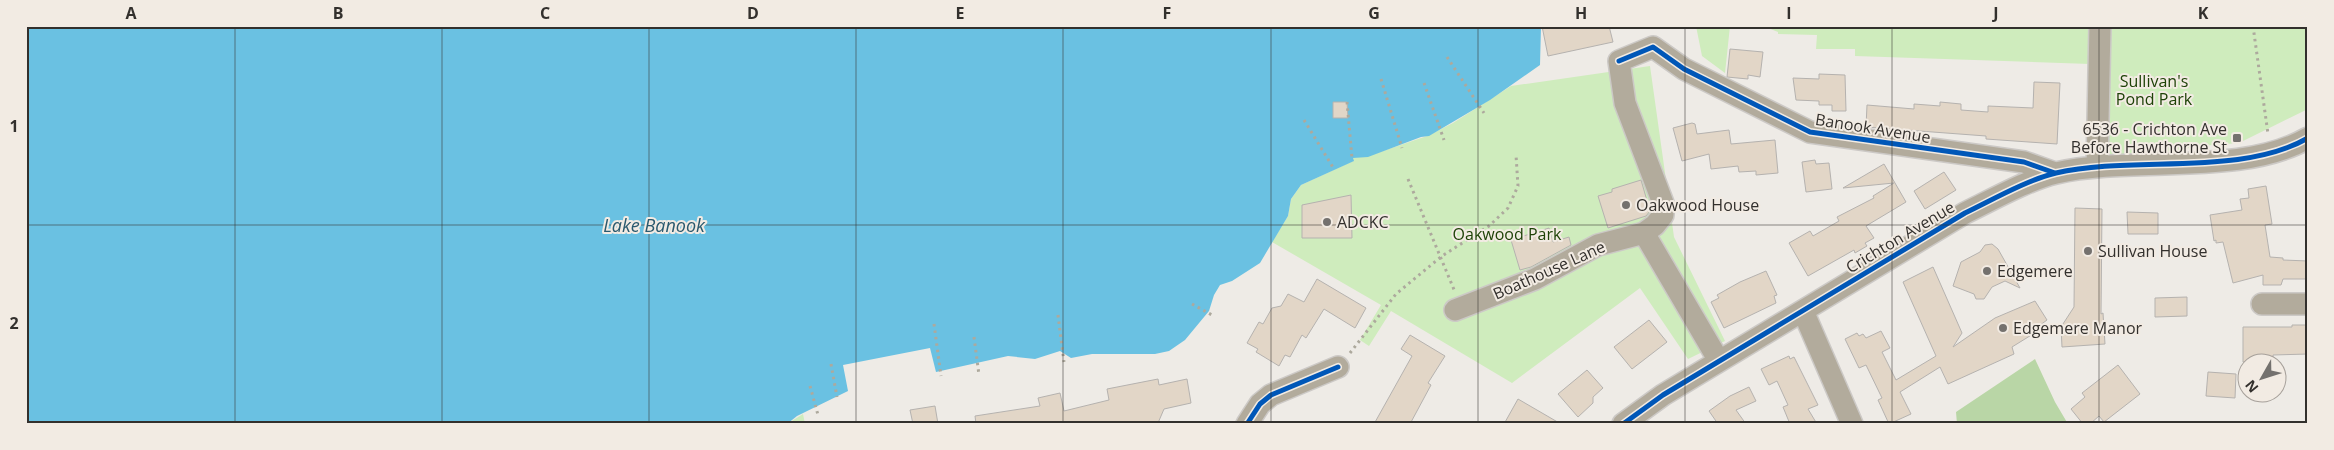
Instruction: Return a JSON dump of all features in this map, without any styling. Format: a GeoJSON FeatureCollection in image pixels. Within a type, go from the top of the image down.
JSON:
{"type":"FeatureCollection","features":[{"type":"Feature","properties":{"kind":"street"},"geometry":{"type":"LineString","coordinates":[[2097,167],[2100,26]]}},
{"type":"Feature","properties":{"kind":"street","name":"Banook Avenue"},"geometry":{"type":"LineString","coordinates":[[1644,234],[1663,215],[1663,203],[1625,103],[1619,61],[1653,47],[1684,69],[1810,132],[2024,162],[2055,173]]}},
{"type":"Feature","properties":{"kind":"street","name":"Crichton Avenue"},"geometry":{"type":"LineString","coordinates":[[1623,424],[1662,395],[1965,213],[2055,173],[2097,167],[2226,160],[2271,154],[2308,138]]}},
{"type":"Feature","properties":{"kind":"street"},"geometry":{"type":"LineString","coordinates":[[1644,234],[1719,361]]}},
{"type":"Feature","properties":{"kind":"street","name":"Boathouse Lane"},"geometry":{"type":"LineString","coordinates":[[1458,309],[1536,279],[1598,245],[1644,234]]}},
{"type":"Feature","properties":{"kind":"street"},"geometry":{"type":"LineString","coordinates":[[2262,304],[2308,304]]}},
{"type":"Feature","properties":{"kind":"street"},"geometry":{"type":"LineString","coordinates":[[1803,311],[1852,424]]}},
{"type":"Feature","properties":{"kind":"street"},"geometry":{"type":"LineString","coordinates":[[1247,424],[1260,404],[1271,396],[1338,367]]}},
{"type":"Feature","properties":{"kind":"path"},"geometry":{"type":"LineString","coordinates":[[2252,26],[2271,154]]}},
{"type":"Feature","properties":{"kind":"path"},"geometry":{"type":"LineString","coordinates":[[1447,57],[1484,113]]}},
{"type":"Feature","properties":{"kind":"path"},"geometry":{"type":"LineString","coordinates":[[1381,79],[1402,148]]}},
{"type":"Feature","properties":{"kind":"path"},"geometry":{"type":"LineString","coordinates":[[1424,83],[1444,140]]}},
{"type":"Feature","properties":{"kind":"path"},"geometry":{"type":"LineString","coordinates":[[1347,102],[1352,158]]}},
{"type":"Feature","properties":{"kind":"path"},"geometry":{"type":"LineString","coordinates":[[1304,120],[1334,169]]}},
{"type":"Feature","properties":{"kind":"path"},"geometry":{"type":"LineString","coordinates":[[1338,367],[1396,294],[1442,256],[1489,226],[1508,208],[1518,186],[1516,154]]}},
{"type":"Feature","properties":{"kind":"path"},"geometry":{"type":"LineString","coordinates":[[1408,179],[1442,256],[1458,309]]}},
{"type":"Feature","properties":{"kind":"path"},"geometry":{"type":"LineString","coordinates":[[1192,304],[1212,315]]}},
{"type":"Feature","properties":{"kind":"path"},"geometry":{"type":"LineString","coordinates":[[1058,315],[1064,362]]}},
{"type":"Feature","properties":{"kind":"path"},"geometry":{"type":"LineString","coordinates":[[934,324],[941,376]]}},
{"type":"Feature","properties":{"kind":"path"},"geometry":{"type":"LineString","coordinates":[[974,337],[979,375]]}},
{"type":"Feature","properties":{"kind":"path"},"geometry":{"type":"LineString","coordinates":[[831,364],[837,396]]}},
{"type":"Feature","properties":{"kind":"path"},"geometry":{"type":"LineString","coordinates":[[810,386],[818,415]]}},
{"type":"Feature","properties":{"kind":"green space"},"geometry":{"type":"Polygon","coordinates":[[[1696,26],[1730,26],[1725,73],[1702,56],[1696,26]]]}},
{"type":"Feature","properties":{"kind":"green space","name":"Sullivan's Pond Park"},"geometry":{"type":"Polygon","coordinates":[[[1763,26],[2308,26],[2308,109],[2239,143],[2200,146],[2088,166],[2090,64],[1855,56],[1855,49],[1816,49],[1817,35],[1778,34],[1778,32],[1763,26]]]}},
{"type":"Feature","properties":{"kind":"green space","name":"Oakwood Park"},"geometry":{"type":"Polygon","coordinates":[[[1650,66],[1674,237],[1725,341],[1688,359],[1640,288],[1512,383],[1391,311],[1369,346],[1360,340],[1381,305],[1272,242],[1288,216],[1291,199],[1301,185],[1353,161],[1352,158],[1371,155],[1427,136],[1453,123],[1511,86],[1650,66]]]}},
{"type":"Feature","properties":{"kind":"green space"},"geometry":{"type":"Polygon","coordinates":[[[2035,359],[2055,402],[2068,424],[1957,424],[1956,412],[2035,359]]]}},
{"type":"Feature","properties":{"kind":"green space"},"geometry":{"type":"Polygon","coordinates":[[[803,414],[805,424],[787,424],[803,414]]]}},
{"type":"Feature","properties":{"kind":"water","name":"Lake Banook"},"geometry":{"type":"Polygon","coordinates":[[[26,26],[1541,26],[1540,65],[1490,100],[1429,136],[1421,137],[1368,157],[1353,158],[1354,161],[1301,185],[1291,199],[1288,216],[1260,263],[1232,281],[1220,285],[1214,295],[1209,311],[1185,340],[1169,351],[1155,354],[1092,354],[1071,358],[1060,351],[1035,359],[1008,356],[936,372],[930,348],[843,365],[848,391],[797,416],[787,424],[26,424],[26,26]]]}},
{"type":"Feature","properties":{"kind":"building"},"geometry":{"type":"Polygon","coordinates":[[[1542,26],[1609,26],[1613,42],[1548,56],[1542,26]]]}},
{"type":"Feature","properties":{"kind":"building"},"geometry":{"type":"Polygon","coordinates":[[[1730,49],[1763,52],[1760,77],[1748,75],[1748,79],[1727,77],[1730,49]]]}},
{"type":"Feature","properties":{"kind":"building"},"geometry":{"type":"Polygon","coordinates":[[[1819,74],[1845,75],[1846,111],[1832,111],[1832,105],[1819,105],[1819,101],[1796,100],[1793,78],[1819,79],[1819,74]]]}},
{"type":"Feature","properties":{"kind":"building"},"geometry":{"type":"Polygon","coordinates":[[[2034,82],[2060,83],[2057,144],[1986,139],[1986,136],[1866,127],[1867,105],[1914,109],[1914,104],[1940,106],[1940,102],[1961,104],[1961,110],[1988,112],[1988,106],[2033,108],[2034,82]]]}},
{"type":"Feature","properties":{"kind":"building"},"geometry":{"type":"Polygon","coordinates":[[[1333,102],[1347,102],[1348,118],[1333,118],[1333,102]]]}},
{"type":"Feature","properties":{"kind":"building"},"geometry":{"type":"Polygon","coordinates":[[[1692,123],[1695,124],[1697,134],[1729,130],[1731,144],[1775,140],[1778,173],[1756,175],[1756,171],[1739,172],[1738,166],[1711,169],[1709,154],[1682,161],[1673,128],[1692,123]]]}},
{"type":"Feature","properties":{"kind":"building"},"geometry":{"type":"Polygon","coordinates":[[[1815,160],[1816,164],[1829,163],[1832,189],[1806,192],[1802,162],[1815,160]]]}},
{"type":"Feature","properties":{"kind":"building"},"geometry":{"type":"Polygon","coordinates":[[[1884,164],[1906,202],[1866,226],[1874,238],[1865,243],[1867,246],[1855,253],[1854,250],[1808,276],[1789,243],[1810,231],[1813,236],[1839,221],[1837,217],[1874,198],[1873,196],[1894,183],[1843,188],[1884,164]]]}},
{"type":"Feature","properties":{"kind":"building"},"geometry":{"type":"Polygon","coordinates":[[[1944,172],[1956,190],[1925,209],[1914,191],[1944,172]]]}},
{"type":"Feature","properties":{"kind":"building","name":"Oakwood House"},"geometry":{"type":"Polygon","coordinates":[[[1641,180],[1650,211],[1646,216],[1608,228],[1598,196],[1612,192],[1612,189],[1641,180]]]}},
{"type":"Feature","properties":{"kind":"building"},"geometry":{"type":"Polygon","coordinates":[[[2266,186],[2272,224],[2265,225],[2270,257],[2283,258],[2283,260],[2308,261],[2308,279],[2283,279],[2281,285],[2263,285],[2263,275],[2233,283],[2223,242],[2216,243],[2216,240],[2214,241],[2210,215],[2242,210],[2240,199],[2249,198],[2248,189],[2266,186]]]}},
{"type":"Feature","properties":{"kind":"building","name":"ADCKC"},"geometry":{"type":"Polygon","coordinates":[[[1351,195],[1352,238],[1302,238],[1302,205],[1351,195]]]}},
{"type":"Feature","properties":{"kind":"building"},"geometry":{"type":"Polygon","coordinates":[[[2075,208],[2102,209],[2101,314],[2103,313],[2105,344],[2062,347],[2061,327],[2074,307],[2075,208]]]}},
{"type":"Feature","properties":{"kind":"building"},"geometry":{"type":"Polygon","coordinates":[[[2127,212],[2158,213],[2158,234],[2128,234],[2127,212]]]}},
{"type":"Feature","properties":{"kind":"building"},"geometry":{"type":"Polygon","coordinates":[[[1549,228],[1553,242],[1569,237],[1571,245],[1531,267],[1520,270],[1511,240],[1549,228]]]}},
{"type":"Feature","properties":{"kind":"building","name":"Edgemere"},"geometry":{"type":"Polygon","coordinates":[[[1992,244],[1998,249],[2020,288],[2005,281],[1992,287],[1984,299],[1976,299],[1974,294],[1953,286],[1961,262],[1980,252],[1985,245],[1992,244]]]}},
{"type":"Feature","properties":{"kind":"building","name":"Edgemere Manor"},"geometry":{"type":"Polygon","coordinates":[[[1933,267],[1962,333],[1953,347],[1995,318],[2035,301],[2047,320],[2032,331],[2033,334],[2012,347],[2014,354],[1948,384],[1940,367],[1900,392],[1911,414],[1889,424],[1878,400],[1882,398],[1866,365],[1859,368],[1845,339],[1857,333],[1859,336],[1863,334],[1866,338],[1881,331],[1890,348],[1882,352],[1896,380],[1936,356],[1903,282],[1933,267]]]}},
{"type":"Feature","properties":{"kind":"building"},"geometry":{"type":"Polygon","coordinates":[[[1766,271],[1777,295],[1774,296],[1776,303],[1724,328],[1711,302],[1719,298],[1717,295],[1740,282],[1766,271]]]}},
{"type":"Feature","properties":{"kind":"building"},"geometry":{"type":"Polygon","coordinates":[[[1317,279],[1366,308],[1355,328],[1324,309],[1306,338],[1302,335],[1290,357],[1285,355],[1279,366],[1256,352],[1258,349],[1247,343],[1259,322],[1263,324],[1272,308],[1281,306],[1288,294],[1304,302],[1317,279]]]}},
{"type":"Feature","properties":{"kind":"building"},"geometry":{"type":"Polygon","coordinates":[[[2187,297],[2187,316],[2155,317],[2155,298],[2187,297]]]}},
{"type":"Feature","properties":{"kind":"building"},"geometry":{"type":"Polygon","coordinates":[[[1649,320],[1667,342],[1632,369],[1614,347],[1649,320]]]}},
{"type":"Feature","properties":{"kind":"building"},"geometry":{"type":"Polygon","coordinates":[[[2292,325],[2308,325],[2308,354],[2243,352],[2243,327],[2292,327],[2292,325]]]}},
{"type":"Feature","properties":{"kind":"building"},"geometry":{"type":"Polygon","coordinates":[[[1410,335],[1445,356],[1428,383],[1431,385],[1410,424],[1374,424],[1412,356],[1401,349],[1410,335]]]}},
{"type":"Feature","properties":{"kind":"building"},"geometry":{"type":"Polygon","coordinates":[[[1789,356],[1790,359],[1794,357],[1818,405],[1808,409],[1817,424],[1790,424],[1783,407],[1788,405],[1777,381],[1769,385],[1761,369],[1789,356]]]}},
{"type":"Feature","properties":{"kind":"building"},"geometry":{"type":"Polygon","coordinates":[[[2118,365],[2140,394],[2104,422],[2099,416],[2090,424],[2083,424],[2071,409],[2085,397],[2082,393],[2118,365]]]}},
{"type":"Feature","properties":{"kind":"building"},"geometry":{"type":"Polygon","coordinates":[[[1587,370],[1603,388],[1593,397],[1593,403],[1578,417],[1558,394],[1587,370]]]}},
{"type":"Feature","properties":{"kind":"building"},"geometry":{"type":"Polygon","coordinates":[[[2208,372],[2236,374],[2235,398],[2206,396],[2208,372]]]}},
{"type":"Feature","properties":{"kind":"building"},"geometry":{"type":"Polygon","coordinates":[[[1158,379],[1159,385],[1187,379],[1191,403],[1164,409],[1158,423],[976,424],[975,416],[1040,406],[1038,398],[1060,393],[1064,411],[1109,400],[1107,389],[1158,379]]]}},
{"type":"Feature","properties":{"kind":"building"},"geometry":{"type":"Polygon","coordinates":[[[1749,387],[1756,401],[1736,410],[1746,424],[1718,424],[1709,411],[1730,396],[1749,387]]]}},
{"type":"Feature","properties":{"kind":"building"},"geometry":{"type":"Polygon","coordinates":[[[1518,399],[1561,424],[1504,424],[1518,399]]]}},
{"type":"Feature","properties":{"kind":"building"},"geometry":{"type":"Polygon","coordinates":[[[935,406],[938,424],[913,424],[910,410],[935,406]]]}},
{"type":"Feature","properties":{"kind":"cycle path"},"geometry":{"type":"LineString","coordinates":[[1619,61],[1653,47],[1684,69],[1810,132],[2024,162],[2055,173]]}},
{"type":"Feature","properties":{"kind":"cycle path"},"geometry":{"type":"LineString","coordinates":[[1623,424],[1663,395],[1965,213],[2033,180],[2056,173],[2086,168],[2219,161],[2251,157],[2281,150],[2308,138]]}},
{"type":"Feature","properties":{"kind":"cycle path"},"geometry":{"type":"LineString","coordinates":[[1247,424],[1260,404],[1271,395],[1338,367]]}},
{"type":"Feature","properties":{"kind":"place","name":"6536 - Crichton Ave Before Hawthorne St"},"geometry":{"type":"Point","coordinates":[2237,138]}},
{"type":"Feature","properties":{"kind":"place","name":"Oakwood House"},"geometry":{"type":"Point","coordinates":[1626,205]}},
{"type":"Feature","properties":{"kind":"place","name":"ADCKC"},"geometry":{"type":"Point","coordinates":[1327,222]}},
{"type":"Feature","properties":{"kind":"place","name":"Sullivan House"},"geometry":{"type":"Point","coordinates":[2088,251]}},
{"type":"Feature","properties":{"kind":"place","name":"Edgemere"},"geometry":{"type":"Point","coordinates":[1987,271]}},
{"type":"Feature","properties":{"kind":"place","name":"Edgemere Manor"},"geometry":{"type":"Point","coordinates":[2003,328]}}]}
